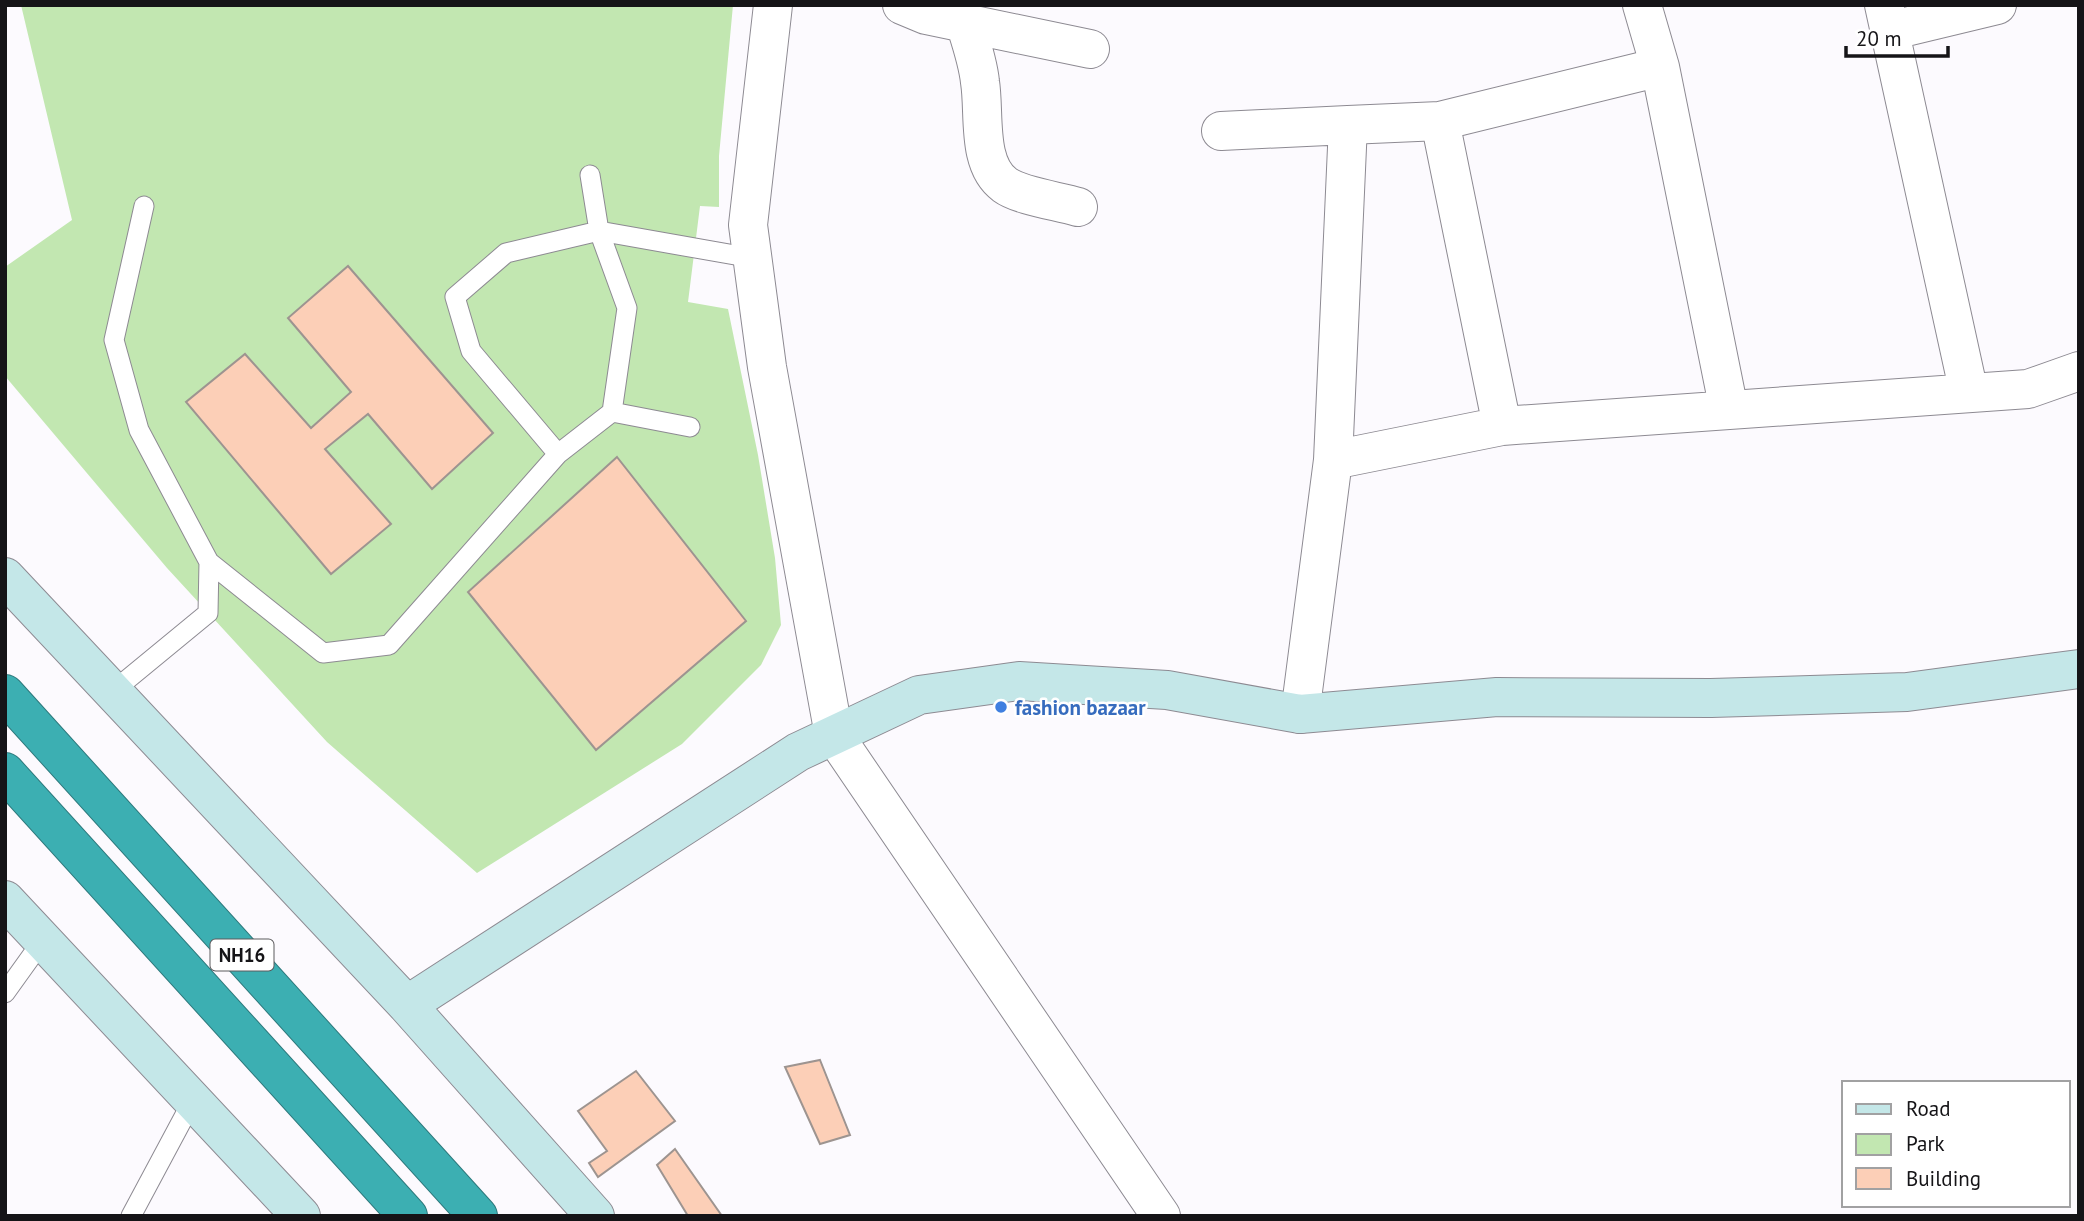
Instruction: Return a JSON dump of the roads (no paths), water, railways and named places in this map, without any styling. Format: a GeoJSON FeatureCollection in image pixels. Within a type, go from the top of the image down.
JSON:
{"type":"FeatureCollection","features":[{"type":"Feature","properties":{"kind":"highway","name":"NH16"},"geometry":{"type":"LineString","coordinates":[[5,694],[478,1216]]}},
{"type":"Feature","properties":{"kind":"highway","name":"NH16"},"geometry":{"type":"LineString","coordinates":[[5,772],[408,1216]]}},
{"type":"Feature","properties":{"kind":"street"},"geometry":{"type":"LineString","coordinates":[[773,5],[748,225],[766,367],[834,735],[1161,1216]]}},
{"type":"Feature","properties":{"kind":"street"},"geometry":{"type":"LineString","coordinates":[[902,5],[926,15],[1090,49]]}},
{"type":"Feature","properties":{"kind":"street"},"geometry":{"type":"LineString","coordinates":[[1642,5],[1660,67],[1729,410]]}},
{"type":"Feature","properties":{"kind":"street"},"geometry":{"type":"LineString","coordinates":[[1969,393],[1886,18],[1997,5]]}},
{"type":"Feature","properties":{"kind":"street"},"geometry":{"type":"LineString","coordinates":[[965,23],[980,79],[989,164],[997,178],[1008,187],[1078,207]]}},
{"type":"Feature","properties":{"kind":"street"},"geometry":{"type":"LineString","coordinates":[[1221,131],[1440,121],[1660,67]]}},
{"type":"Feature","properties":{"kind":"street"},"geometry":{"type":"LineString","coordinates":[[1440,121],[1502,426]]}},
{"type":"Feature","properties":{"kind":"street"},"geometry":{"type":"LineString","coordinates":[[1300,714],[1333,460],[1348,125]]}},
{"type":"Feature","properties":{"kind":"street"},"geometry":{"type":"LineString","coordinates":[[1333,460],[1502,426],[2028,389],[2079,371]]}},
{"type":"Feature","properties":{"kind":"street"},"geometry":{"type":"LineString","coordinates":[[5,577],[407,1005],[595,1216]]}},
{"type":"Feature","properties":{"kind":"street"},"geometry":{"type":"LineString","coordinates":[[407,1005],[798,752],[919,695],[1019,681],[1167,690],[1300,714],[1497,697],[1711,698],[1907,692],[2079,669]]}},
{"type":"Feature","properties":{"kind":"street"},"geometry":{"type":"LineString","coordinates":[[5,900],[295,1213]]}},
{"type":"Feature","properties":{"kind":"lane"},"geometry":{"type":"LineString","coordinates":[[144,206],[114,340],[139,430],[209,562],[323,653],[389,645],[558,454],[612,412],[627,309],[599,231],[590,175]]}},
{"type":"Feature","properties":{"kind":"lane"},"geometry":{"type":"LineString","coordinates":[[558,454],[471,351],[455,297],[506,253],[599,231],[752,258]]}},
{"type":"Feature","properties":{"kind":"lane"},"geometry":{"type":"LineString","coordinates":[[612,412],[690,427]]}},
{"type":"Feature","properties":{"kind":"lane"},"geometry":{"type":"LineString","coordinates":[[112,692],[208,613],[209,562]]}},
{"type":"Feature","properties":{"kind":"lane"},"geometry":{"type":"LineString","coordinates":[[5,993],[43,940]]}},
{"type":"Feature","properties":{"kind":"lane"},"geometry":{"type":"LineString","coordinates":[[131,1216],[193,1100]]}},
{"type":"Feature","properties":{"kind":"place","name":"fashion bazaar"},"geometry":{"type":"Point","coordinates":[1001,707]}}]}
